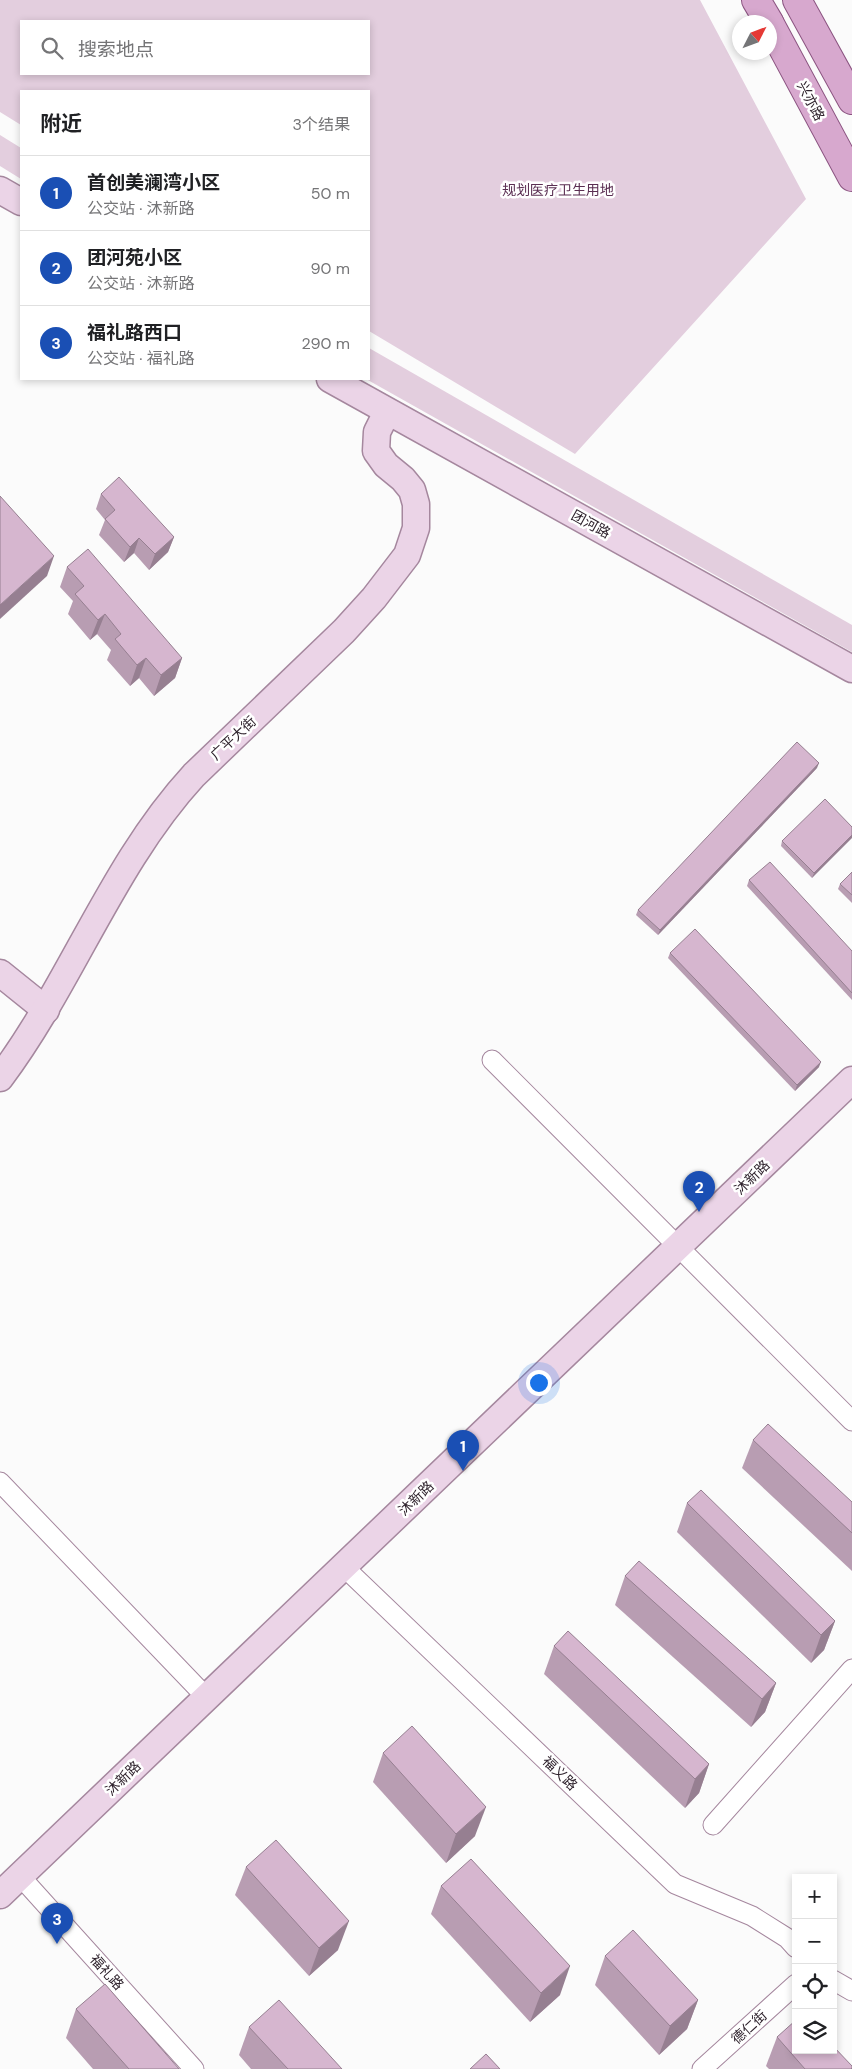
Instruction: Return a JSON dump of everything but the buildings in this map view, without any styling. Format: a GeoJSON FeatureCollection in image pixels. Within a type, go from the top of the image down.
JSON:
{"type":"FeatureCollection","features":[{"type":"Feature","properties":{"kind":"main road","name":"兴亦路"},"geometry":{"type":"LineString","coordinates":[[756,0],[764,15]]}},
{"type":"Feature","properties":{"kind":"main road"},"geometry":{"type":"LineString","coordinates":[[797,0],[852,100]]}},
{"type":"Feature","properties":{"kind":"main road","name":"兴亦路"},"geometry":{"type":"LineString","coordinates":[[777,38],[852,177]]}},
{"type":"Feature","properties":{"kind":"street"},"geometry":{"type":"LineString","coordinates":[[0,190],[20,201]]}},
{"type":"Feature","properties":{"kind":"street","name":"团河路"},"geometry":{"type":"LineString","coordinates":[[332,380],[852,669]]}},
{"type":"Feature","properties":{"kind":"street","name":"广平大街"},"geometry":{"type":"LineString","coordinates":[[0,1078],[46,1010],[122,874],[158,817],[174,796],[344,631],[374,598],[408,555],[416,528],[416,504],[412,490],[403,479],[386,465],[376,451],[377,432],[387,412]]}},
{"type":"Feature","properties":{"kind":"street"},"geometry":{"type":"LineString","coordinates":[[0,973],[46,1010]]}},
{"type":"Feature","properties":{"kind":"street"},"geometry":{"type":"LineString","coordinates":[[492,1060],[852,1421]]}},
{"type":"Feature","properties":{"kind":"street","name":"沐新路"},"geometry":{"type":"LineString","coordinates":[[0,1895],[852,1080]]}},
{"type":"Feature","properties":{"kind":"street"},"geometry":{"type":"LineString","coordinates":[[0,1482],[207,1698]]}},
{"type":"Feature","properties":{"kind":"street","name":"福义路"},"geometry":{"type":"LineString","coordinates":[[344,1567],[675,1884],[752,1916],[787,1938],[792,1944]]}},
{"type":"Feature","properties":{"kind":"street"},"geometry":{"type":"LineString","coordinates":[[713,1825],[852,1669]]}},
{"type":"Feature","properties":{"kind":"street","name":"福礼路"},"geometry":{"type":"LineString","coordinates":[[20,1876],[194,2069]]}},
{"type":"Feature","properties":{"kind":"street"},"geometry":{"type":"LineString","coordinates":[[837,1982],[852,1991]]}},
{"type":"Feature","properties":{"kind":"street","name":"德仁街"},"geometry":{"type":"LineString","coordinates":[[702,2069],[792,1988]]}},
{"type":"Feature","properties":{"kind":"green space","name":"规划医疗卫生用地"},"geometry":{"type":"Polygon","coordinates":[[[0,0],[700,0],[806,199],[575,454],[370,332],[370,90],[20,90],[20,124],[0,112],[0,0]]]}},
{"type":"Feature","properties":{"kind":"green space"},"geometry":{"type":"Polygon","coordinates":[[[0,135],[20,147],[20,178],[0,166],[0,135]]]}},
{"type":"Feature","properties":{"kind":"green space"},"geometry":{"type":"Polygon","coordinates":[[[370,349],[852,625],[852,652],[368,380],[370,380],[370,349]]]}},
{"type":"Feature","properties":{"kind":"place","name":"团河苑小区"},"geometry":{"type":"Point","coordinates":[699,1212]}},
{"type":"Feature","properties":{"kind":"place","name":"首创美澜湾小区"},"geometry":{"type":"Point","coordinates":[463,1471]}},
{"type":"Feature","properties":{"kind":"place","name":"福礼路西口"},"geometry":{"type":"Point","coordinates":[57,1944]}}]}
